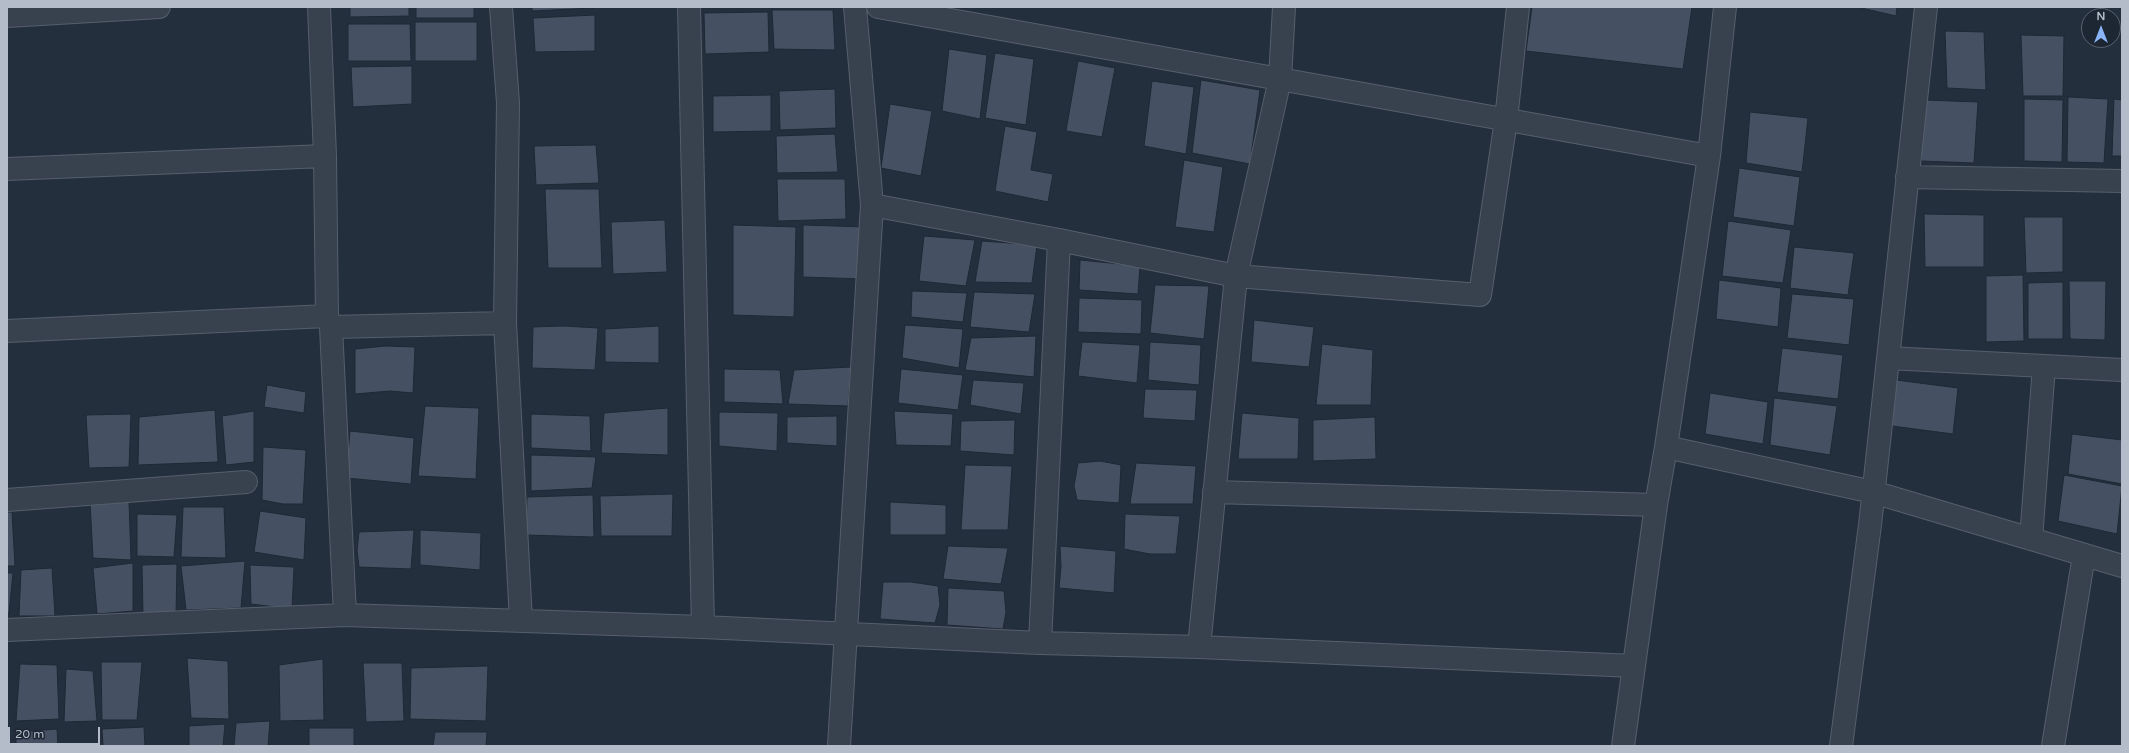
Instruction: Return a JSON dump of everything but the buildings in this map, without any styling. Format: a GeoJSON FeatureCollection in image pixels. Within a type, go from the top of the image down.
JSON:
{"type":"FeatureCollection","features":[{"type":"Feature","properties":{"kind":"street"},"geometry":{"type":"LineString","coordinates":[[7,16],[159,7]]}},
{"type":"Feature","properties":{"kind":"street"},"geometry":{"type":"LineString","coordinates":[[319,7],[325,156],[329,321],[345,615]]}},
{"type":"Feature","properties":{"kind":"street"},"geometry":{"type":"LineString","coordinates":[[501,7],[508,103],[504,323],[521,621]]}},
{"type":"Feature","properties":{"kind":"street"},"geometry":{"type":"LineString","coordinates":[[690,7],[703,627]]}},
{"type":"Feature","properties":{"kind":"street"},"geometry":{"type":"LineString","coordinates":[[840,746],[872,205],[855,7]]}},
{"type":"Feature","properties":{"kind":"street"},"geometry":{"type":"LineString","coordinates":[[878,7],[1709,156]]}},
{"type":"Feature","properties":{"kind":"street"},"geometry":{"type":"LineString","coordinates":[[1199,647],[1236,276],[1280,79],[1284,7]]}},
{"type":"Feature","properties":{"kind":"street"},"geometry":{"type":"LineString","coordinates":[[872,205],[1058,240],[1236,276],[1480,295],[1506,120],[1518,7]]}},
{"type":"Feature","properties":{"kind":"street"},"geometry":{"type":"LineString","coordinates":[[1623,746],[1656,506],[1709,156],[1726,7]]}},
{"type":"Feature","properties":{"kind":"street"},"geometry":{"type":"LineString","coordinates":[[1841,746],[1873,492],[1926,7]]}},
{"type":"Feature","properties":{"kind":"street"},"geometry":{"type":"LineString","coordinates":[[7,169],[325,156]]}},
{"type":"Feature","properties":{"kind":"street"},"geometry":{"type":"LineString","coordinates":[[1907,177],[2122,181]]}},
{"type":"Feature","properties":{"kind":"street"},"geometry":{"type":"LineString","coordinates":[[1040,643],[1058,240]]}},
{"type":"Feature","properties":{"kind":"street"},"geometry":{"type":"LineString","coordinates":[[7,331],[329,321],[504,323]]}},
{"type":"Feature","properties":{"kind":"street"},"geometry":{"type":"LineString","coordinates":[[1888,358],[2122,370]]}},
{"type":"Feature","properties":{"kind":"street"},"geometry":{"type":"LineString","coordinates":[[2031,539],[2044,366]]}},
{"type":"Feature","properties":{"kind":"street"},"geometry":{"type":"LineString","coordinates":[[1666,447],[1873,492],[2122,566]]}},
{"type":"Feature","properties":{"kind":"street"},"geometry":{"type":"LineString","coordinates":[[7,500],[246,482]]}},
{"type":"Feature","properties":{"kind":"street"},"geometry":{"type":"LineString","coordinates":[[1214,492],[1656,506]]}},
{"type":"Feature","properties":{"kind":"street"},"geometry":{"type":"LineString","coordinates":[[2053,746],[2084,555]]}},
{"type":"Feature","properties":{"kind":"street"},"geometry":{"type":"LineString","coordinates":[[7,630],[345,615],[703,627],[1040,643],[1199,647],[1634,666]]}}]}
